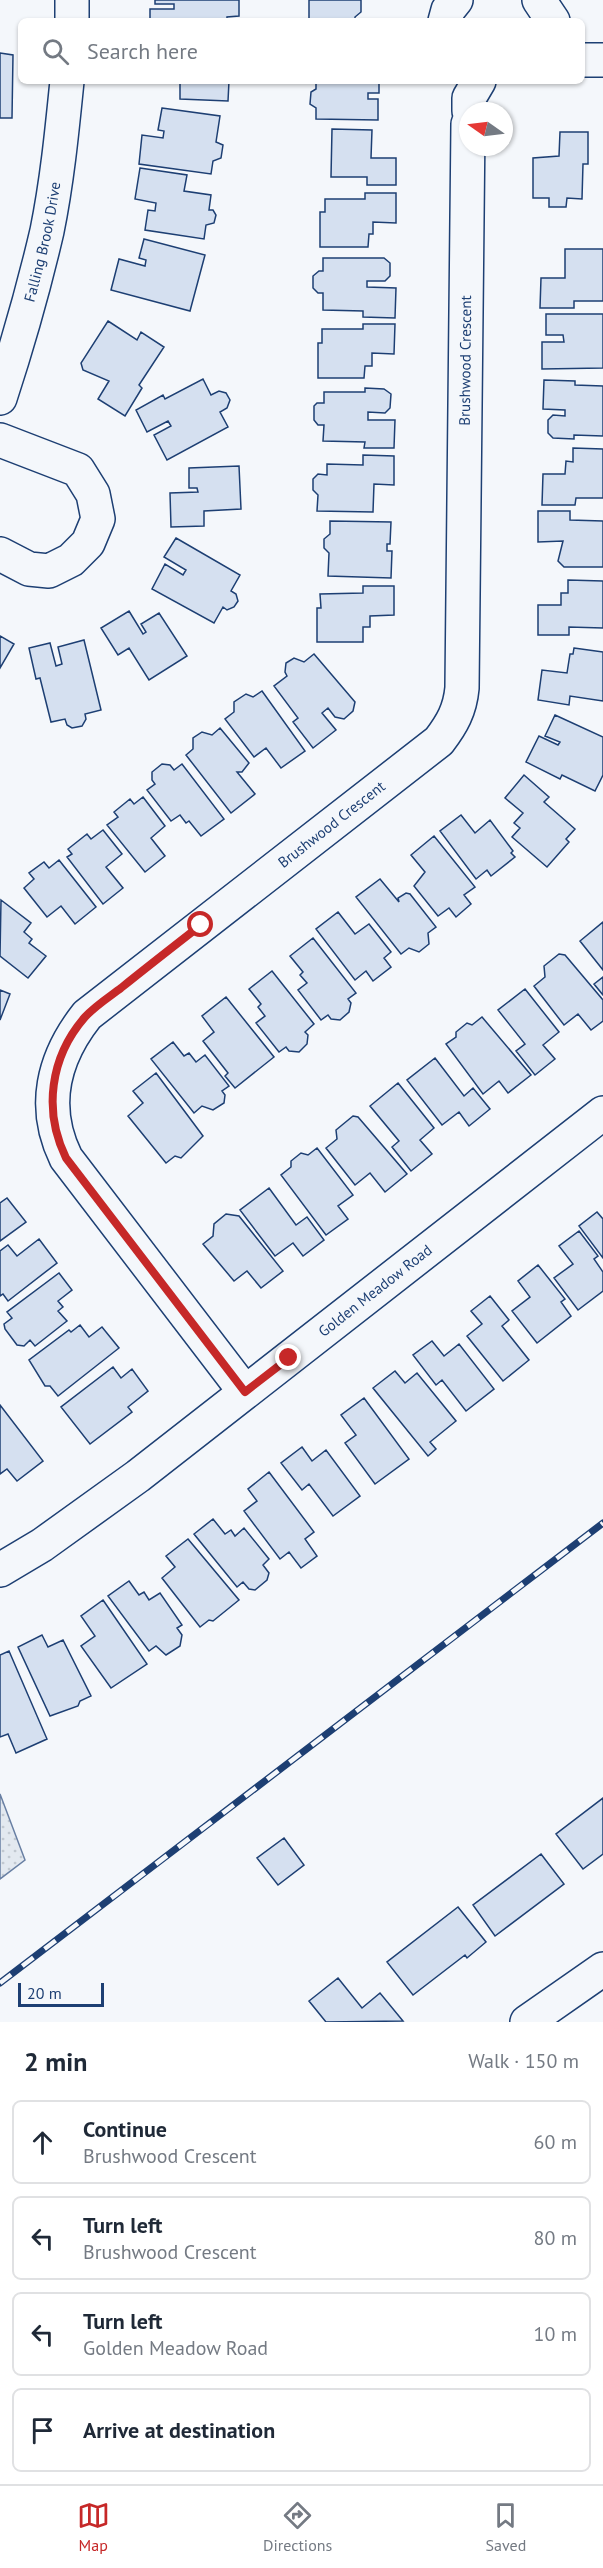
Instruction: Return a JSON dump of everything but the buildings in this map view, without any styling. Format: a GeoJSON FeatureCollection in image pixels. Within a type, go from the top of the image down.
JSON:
{"type":"FeatureCollection","features":[{"type":"Feature","properties":{"kind":"street"},"geometry":{"type":"LineString","coordinates":[[72,0],[72,18]]}},
{"type":"Feature","properties":{"kind":"street"},"geometry":{"type":"LineString","coordinates":[[446,18],[448,10],[456,0]]}},
{"type":"Feature","properties":{"kind":"street"},"geometry":{"type":"LineString","coordinates":[[539,0],[552,18]]}},
{"type":"Feature","properties":{"kind":"street"},"geometry":{"type":"LineString","coordinates":[[585,60],[603,60]]}},
{"type":"Feature","properties":{"kind":"street","name":"Falling Brook Drive"},"geometry":{"type":"LineString","coordinates":[[0,398],[17,346],[47,230],[59,159],[68,84]]}},
{"type":"Feature","properties":{"kind":"street","name":"Brushwood Crescent"},"geometry":{"type":"LineString","coordinates":[[245,1392],[66,1158],[57,1139],[52,1119],[55,1081],[71,1035],[87,1015],[431,748],[453,723],[460,707],[469,99]]}},
{"type":"Feature","properties":{"kind":"street"},"geometry":{"type":"LineString","coordinates":[[0,440],[78,470],[93,494],[99,519],[88,543],[71,560],[49,571],[29,569],[0,554]]}},
{"type":"Feature","properties":{"kind":"street","name":"Golden Meadow Road"},"geometry":{"type":"LineString","coordinates":[[0,1570],[42,1545],[138,1476],[603,1113]]}},
{"type":"Feature","properties":{"kind":"street"},"geometry":{"type":"LineString","coordinates":[[527,2022],[603,1969]]}},
{"type":"Feature","properties":{"kind":"shaded area"},"geometry":{"type":"Polygon","coordinates":[[[0,1794],[25,1860],[0,1879],[0,1794]]]}},
{"type":"Feature","properties":{"kind":"railway"},"geometry":{"type":"LineString","coordinates":[[0,1983],[603,1523]]}},
{"type":"Feature","properties":{"kind":"route"},"geometry":{"type":"LineString","coordinates":[[201,925],[87,1015],[71,1035],[55,1081],[52,1119],[57,1139],[66,1158],[245,1392],[289,1358]]}}]}
